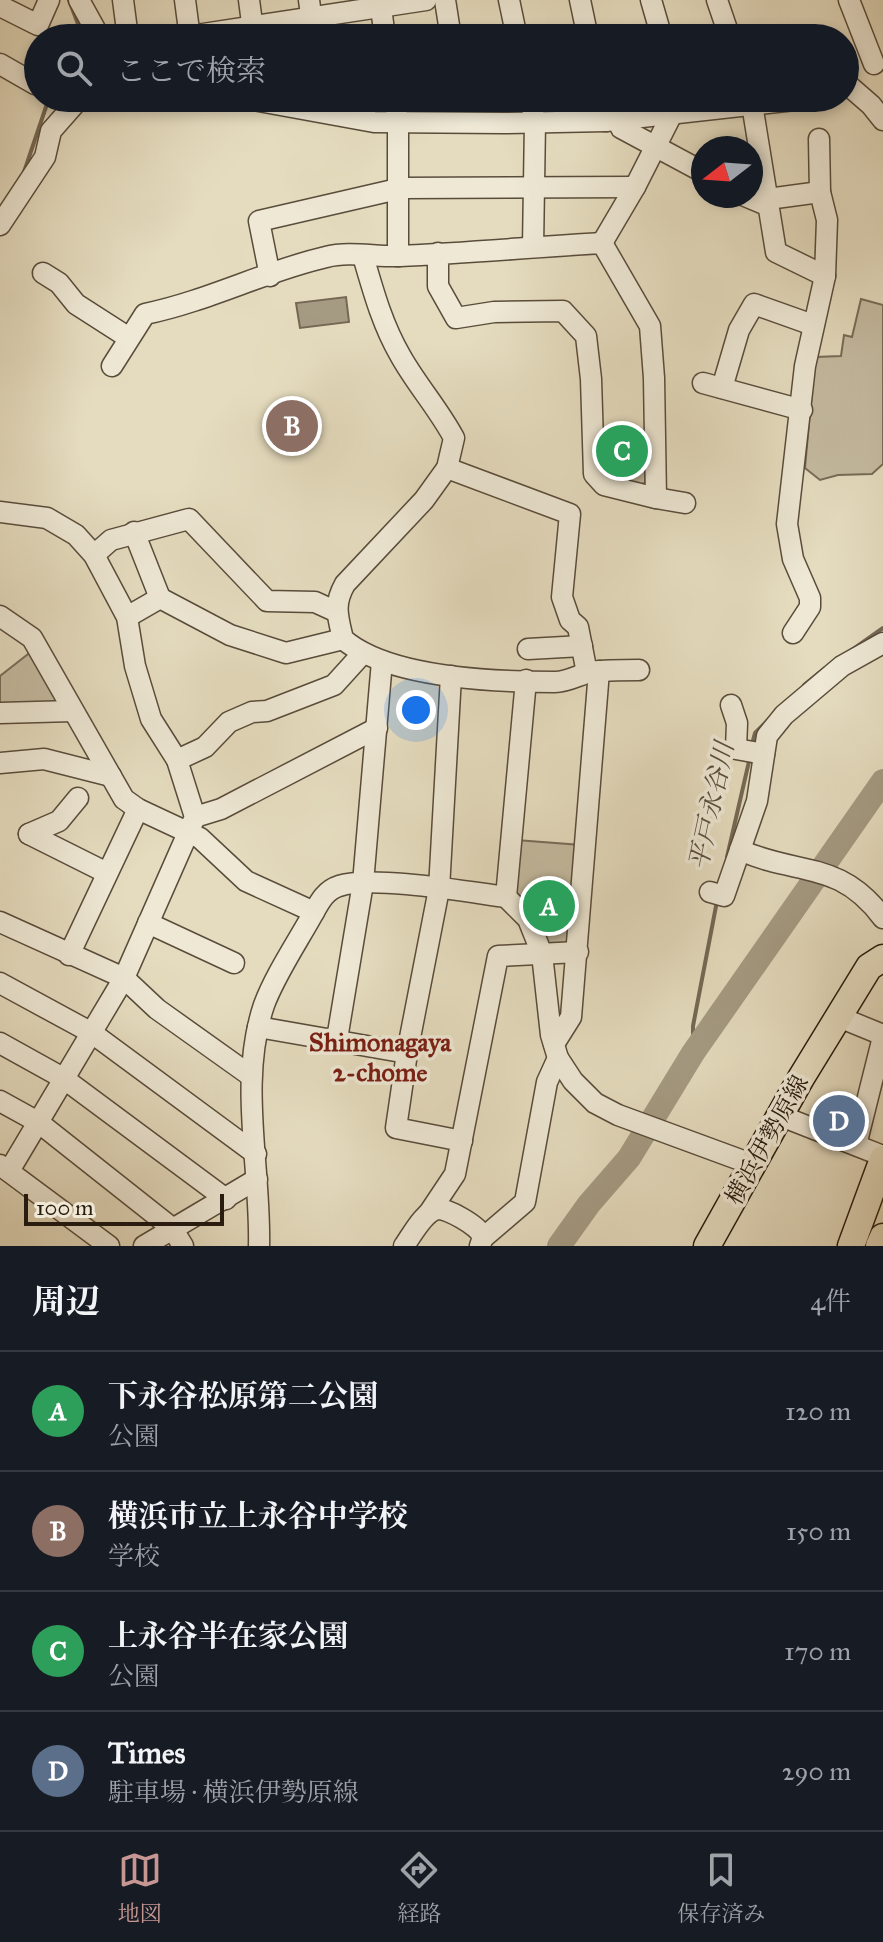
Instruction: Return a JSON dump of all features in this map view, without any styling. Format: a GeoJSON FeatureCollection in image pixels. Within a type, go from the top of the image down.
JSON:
{"type":"FeatureCollection","features":[{"type":"Feature","properties":{"kind":"main road","name":"横浜伊勢原線"},"geometry":{"type":"LineString","coordinates":[[707,1246],[839,1017],[876,962]]}},
{"type":"Feature","properties":{"kind":"main road"},"geometry":{"type":"LineString","coordinates":[[851,1246],[883,1158]]}},
{"type":"Feature","properties":{"kind":"main road"},"geometry":{"type":"LineString","coordinates":[[879,1246],[883,1237]]}},
{"type":"Feature","properties":{"kind":"street"},"geometry":{"type":"LineString","coordinates":[[38,24],[49,0]]}},
{"type":"Feature","properties":{"kind":"street"},"geometry":{"type":"LineString","coordinates":[[79,0],[92,24]]}},
{"type":"Feature","properties":{"kind":"street"},"geometry":{"type":"LineString","coordinates":[[123,0],[126,24]]}},
{"type":"Feature","properties":{"kind":"street"},"geometry":{"type":"LineString","coordinates":[[185,0],[188,24]]}},
{"type":"Feature","properties":{"kind":"street"},"geometry":{"type":"LineString","coordinates":[[249,0],[252,24]]}},
{"type":"Feature","properties":{"kind":"street"},"geometry":{"type":"LineString","coordinates":[[287,24],[380,3],[426,0]]}},
{"type":"Feature","properties":{"kind":"street"},"geometry":{"type":"LineString","coordinates":[[445,0],[449,24]]}},
{"type":"Feature","properties":{"kind":"street"},"geometry":{"type":"LineString","coordinates":[[509,0],[514,24]]}},
{"type":"Feature","properties":{"kind":"street"},"geometry":{"type":"LineString","coordinates":[[580,0],[585,24]]}},
{"type":"Feature","properties":{"kind":"street"},"geometry":{"type":"LineString","coordinates":[[651,0],[658,24]]}},
{"type":"Feature","properties":{"kind":"street"},"geometry":{"type":"LineString","coordinates":[[717,0],[725,24]]}},
{"type":"Feature","properties":{"kind":"street"},"geometry":{"type":"LineString","coordinates":[[849,0],[878,60],[859,75]]}},
{"type":"Feature","properties":{"kind":"street"},"geometry":{"type":"LineString","coordinates":[[380,3],[383,24]]}},
{"type":"Feature","properties":{"kind":"street"},"geometry":{"type":"LineString","coordinates":[[0,6],[36,24]]}},
{"type":"Feature","properties":{"kind":"street"},"geometry":{"type":"LineString","coordinates":[[0,64],[24,78]]}},
{"type":"Feature","properties":{"kind":"street"},"geometry":{"type":"LineString","coordinates":[[859,96],[883,120]]}},
{"type":"Feature","properties":{"kind":"street"},"geometry":{"type":"LineString","coordinates":[[0,225],[45,157],[51,131],[68,112]]}},
{"type":"Feature","properties":{"kind":"street"},"geometry":{"type":"LineString","coordinates":[[343,112],[374,122],[612,120],[653,112]]}},
{"type":"Feature","properties":{"kind":"street"},"geometry":{"type":"LineString","coordinates":[[396,112],[398,256]]}},
{"type":"Feature","properties":{"kind":"street"},"geometry":{"type":"LineString","coordinates":[[533,112],[533,247]]}},
{"type":"Feature","properties":{"kind":"street"},"geometry":{"type":"LineString","coordinates":[[608,112],[621,128],[691,165]]}},
{"type":"Feature","properties":{"kind":"street"},"geometry":{"type":"LineString","coordinates":[[602,243],[676,112]]}},
{"type":"Feature","properties":{"kind":"street"},"geometry":{"type":"LineString","coordinates":[[754,112],[776,252],[825,276]]}},
{"type":"Feature","properties":{"kind":"street"},"geometry":{"type":"LineString","coordinates":[[793,633],[810,607],[810,598],[793,559],[787,524],[805,366],[825,276],[827,220],[820,192],[819,139]]}},
{"type":"Feature","properties":{"kind":"street"},"geometry":{"type":"LineString","coordinates":[[270,276],[259,221],[398,189],[635,187]]}},
{"type":"Feature","properties":{"kind":"street"},"geometry":{"type":"LineString","coordinates":[[763,201],[769,203],[820,192]]}},
{"type":"Feature","properties":{"kind":"street"},"geometry":{"type":"LineString","coordinates":[[112,366],[145,314],[177,307],[329,256],[398,256],[602,243]]}},
{"type":"Feature","properties":{"kind":"street"},"geometry":{"type":"LineString","coordinates":[[602,243],[650,326],[656,498]]}},
{"type":"Feature","properties":{"kind":"street"},"geometry":{"type":"LineString","coordinates":[[438,253],[438,286],[456,318],[494,312],[563,311],[586,336],[591,379],[594,474],[604,485],[685,503]]}},
{"type":"Feature","properties":{"kind":"street"},"geometry":{"type":"LineString","coordinates":[[343,639],[337,612],[338,596],[345,584],[424,500],[447,468],[454,438],[441,413],[398,353],[380,311],[363,256]]}},
{"type":"Feature","properties":{"kind":"street"},"geometry":{"type":"LineString","coordinates":[[43,273],[59,283],[76,304],[129,338]]}},
{"type":"Feature","properties":{"kind":"street"},"geometry":{"type":"LineString","coordinates":[[802,410],[712,386],[754,304],[813,325]]}},
{"type":"Feature","properties":{"kind":"street"},"geometry":{"type":"LineString","coordinates":[[447,468],[570,514],[562,597],[570,620],[578,627],[593,672],[578,952],[571,1017],[547,1082],[525,1202],[481,1242]]}},
{"type":"Feature","properties":{"kind":"street"},"geometry":{"type":"LineString","coordinates":[[0,512],[47,518],[76,535],[94,555],[127,617],[135,666],[151,719],[177,760],[192,825],[200,838],[246,881],[314,912]]}},
{"type":"Feature","properties":{"kind":"street"},"geometry":{"type":"LineString","coordinates":[[94,555],[111,540],[189,519],[267,601],[315,602],[337,612]]}},
{"type":"Feature","properties":{"kind":"street"},"geometry":{"type":"LineString","coordinates":[[134,532],[160,598],[230,635],[286,653],[343,639],[372,657],[451,676],[530,666],[582,646]]}},
{"type":"Feature","properties":{"kind":"street"},"geometry":{"type":"LineString","coordinates":[[127,617],[160,598]]}},
{"type":"Feature","properties":{"kind":"street"},"geometry":{"type":"LineString","coordinates":[[0,616],[32,638],[124,799],[138,809],[192,825]]}},
{"type":"Feature","properties":{"kind":"street"},"geometry":{"type":"LineString","coordinates":[[717,894],[740,850],[757,801],[754,752],[784,715],[842,666],[883,643]]}},
{"type":"Feature","properties":{"kind":"street"},"geometry":{"type":"LineString","coordinates":[[177,760],[205,747],[229,722],[334,685],[372,657]]}},
{"type":"Feature","properties":{"kind":"street"},"geometry":{"type":"LineString","coordinates":[[337,1039],[363,883],[377,728],[372,657]]}},
{"type":"Feature","properties":{"kind":"street"},"geometry":{"type":"LineString","coordinates":[[530,666],[559,682],[593,672],[639,670]]}},
{"type":"Feature","properties":{"kind":"street"},"geometry":{"type":"LineString","coordinates":[[506,897],[530,666]]}},
{"type":"Feature","properties":{"kind":"street"},"geometry":{"type":"LineString","coordinates":[[451,676],[439,889],[407,1053],[396,1128],[462,1141]]}},
{"type":"Feature","properties":{"kind":"street"},"geometry":{"type":"LineString","coordinates":[[731,705],[737,723],[736,749],[754,752]]}},
{"type":"Feature","properties":{"kind":"street"},"geometry":{"type":"LineString","coordinates":[[0,713],[73,711]]}},
{"type":"Feature","properties":{"kind":"street"},"geometry":{"type":"LineString","coordinates":[[109,1246],[4,1168],[38,1122],[124,978],[192,825],[377,728]]}},
{"type":"Feature","properties":{"kind":"street"},"geometry":{"type":"LineString","coordinates":[[0,763],[44,759],[111,776]]}},
{"type":"Feature","properties":{"kind":"street"},"geometry":{"type":"LineString","coordinates":[[78,798],[59,821],[29,834],[107,873]]}},
{"type":"Feature","properties":{"kind":"street"},"geometry":{"type":"LineString","coordinates":[[69,955],[138,809]]}},
{"type":"Feature","properties":{"kind":"street"},"geometry":{"type":"LineString","coordinates":[[740,850],[755,857],[831,874],[851,885],[883,918]]}},
{"type":"Feature","properties":{"kind":"street"},"geometry":{"type":"LineString","coordinates":[[259,1246],[251,1076],[258,1027],[265,1003],[322,897],[337,886],[363,883],[506,897],[528,919],[542,954],[556,1051],[573,1081],[595,1103],[618,1115],[754,1165]]}},
{"type":"Feature","properties":{"kind":"street"},"geometry":{"type":"LineString","coordinates":[[0,922],[124,978],[157,1009],[251,1076]]}},
{"type":"Feature","properties":{"kind":"street"},"geometry":{"type":"LineString","coordinates":[[148,923],[234,963]]}},
{"type":"Feature","properties":{"kind":"street"},"geometry":{"type":"LineString","coordinates":[[876,962],[883,942]]}},
{"type":"Feature","properties":{"kind":"street"},"geometry":{"type":"LineString","coordinates":[[404,1246],[455,1174],[498,956],[578,952]]}},
{"type":"Feature","properties":{"kind":"street"},"geometry":{"type":"LineString","coordinates":[[0,983],[92,1033],[256,1154]]}},
{"type":"Feature","properties":{"kind":"street"},"geometry":{"type":"LineString","coordinates":[[839,1017],[883,1036],[856,1145]]}},
{"type":"Feature","properties":{"kind":"street"},"geometry":{"type":"LineString","coordinates":[[258,1027],[407,1053]]}},
{"type":"Feature","properties":{"kind":"street"},"geometry":{"type":"LineString","coordinates":[[0,1043],[63,1078],[226,1199]]}},
{"type":"Feature","properties":{"kind":"street"},"geometry":{"type":"LineString","coordinates":[[0,1101],[38,1122],[178,1237]]}},
{"type":"Feature","properties":{"kind":"street"},"geometry":{"type":"LineString","coordinates":[[781,1116],[883,1158]]}},
{"type":"Feature","properties":{"kind":"street"},"geometry":{"type":"LineString","coordinates":[[144,1246],[178,1237],[257,1179]]}},
{"type":"Feature","properties":{"kind":"street"},"geometry":{"type":"LineString","coordinates":[[429,1213],[438,1209],[447,1210],[479,1230],[481,1242]]}},
{"type":"Feature","properties":{"kind":"shaded area"},"geometry":{"type":"Polygon","coordinates":[[[346,297],[349,322],[300,328],[296,303],[346,297]]]}},
{"type":"Feature","properties":{"kind":"shaded area"},"geometry":{"type":"Polygon","coordinates":[[[861,299],[883,305],[883,464],[872,474],[838,475],[820,480],[805,468],[815,357],[841,356],[844,335],[852,337],[861,299]]]}},
{"type":"Feature","properties":{"kind":"shaded area"},"geometry":{"type":"Polygon","coordinates":[[[596,432],[648,434],[645,483],[639,485],[603,477],[596,432]]]}},
{"type":"Feature","properties":{"kind":"shaded area"},"geometry":{"type":"Polygon","coordinates":[[[32,651],[61,700],[57,704],[0,703],[0,676],[32,651]]]}},
{"type":"Feature","properties":{"kind":"shaded area"},"geometry":{"type":"Polygon","coordinates":[[[516,840],[581,845],[573,946],[545,948],[511,894],[516,840]]]}},
{"type":"Feature","properties":{"kind":"waterway"},"geometry":{"type":"LineString","coordinates":[[69,0],[78,24]]}},
{"type":"Feature","properties":{"kind":"waterway"},"geometry":{"type":"LineString","coordinates":[[24,172],[44,112]]}},
{"type":"Feature","properties":{"kind":"waterway","name":"平戸永谷川"},"geometry":{"type":"LineString","coordinates":[[852,650],[883,628]]}},
{"type":"Feature","properties":{"kind":"waterway","name":"平戸永谷川"},"geometry":{"type":"LineString","coordinates":[[804,685],[825,668]]}},
{"type":"Feature","properties":{"kind":"waterway","name":"平戸永谷川"},"geometry":{"type":"LineString","coordinates":[[752,744],[755,733],[769,719]]}},
{"type":"Feature","properties":{"kind":"waterway","name":"平戸永谷川"},"geometry":{"type":"LineString","coordinates":[[727,857],[750,757]]}},
{"type":"Feature","properties":{"kind":"waterway","name":"平戸永谷川"},"geometry":{"type":"LineString","coordinates":[[559,1246],[589,1204],[629,1158],[693,1053],[883,781]]}},
{"type":"Feature","properties":{"kind":"waterway","name":"平戸永谷川"},"geometry":{"type":"LineString","coordinates":[[693,1053],[693,1026],[717,901]]}},
{"type":"Feature","properties":{"kind":"place","name":"横浜市立上永谷中学校"},"geometry":{"type":"Point","coordinates":[292,426]}},
{"type":"Feature","properties":{"kind":"place","name":"上永谷半在家公園"},"geometry":{"type":"Point","coordinates":[622,451]}},
{"type":"Feature","properties":{"kind":"place","name":"下永谷松原第二公園"},"geometry":{"type":"Point","coordinates":[549,906]}},
{"type":"Feature","properties":{"kind":"place","name":"Times"},"geometry":{"type":"Point","coordinates":[839,1121]}},
{"type":"Feature","properties":{"kind":"district","name":"Shimonagaya 2-chome"},"geometry":{"type":"Point","coordinates":[380,1057]}}]}
